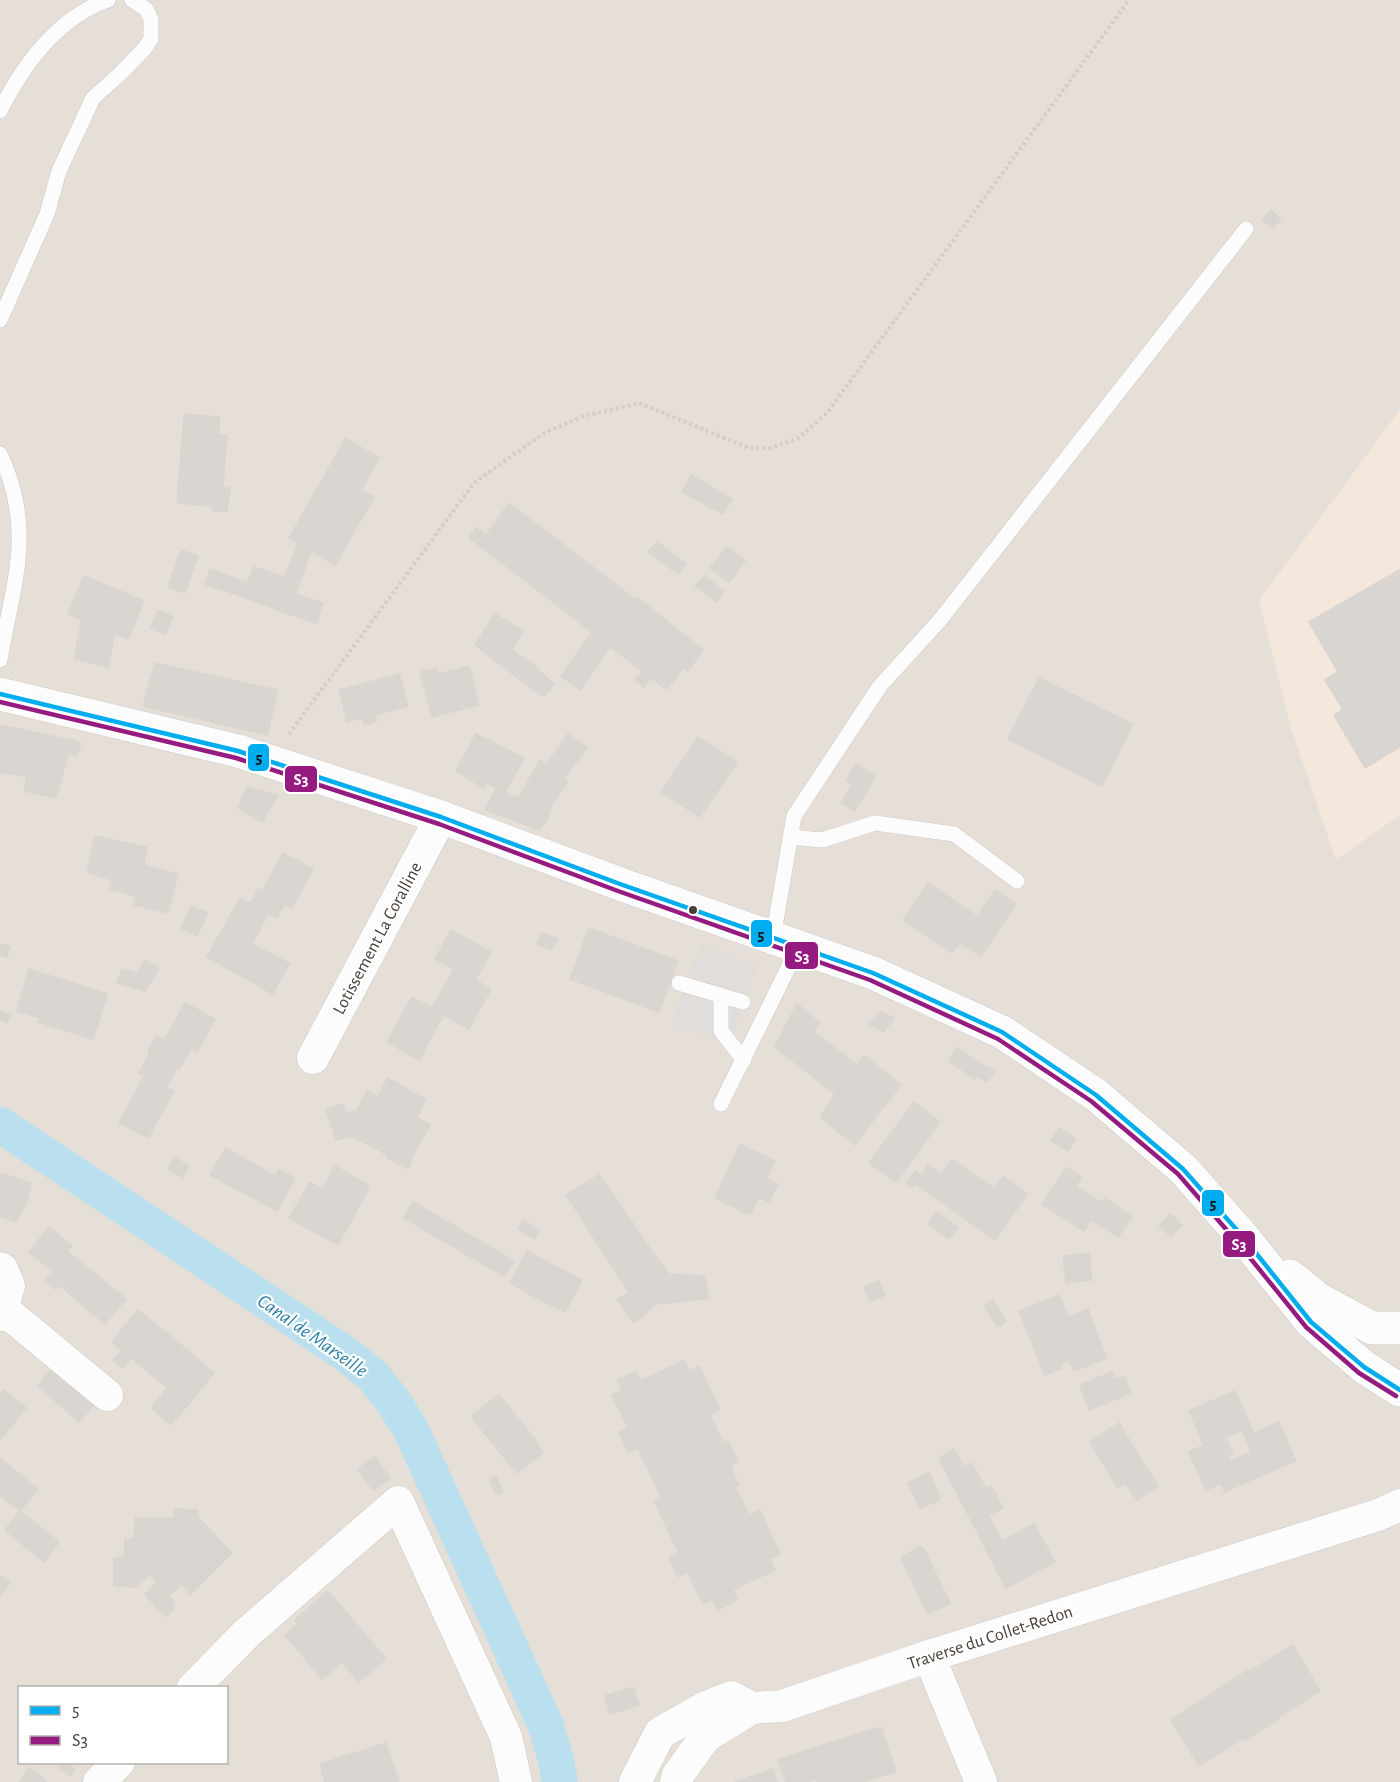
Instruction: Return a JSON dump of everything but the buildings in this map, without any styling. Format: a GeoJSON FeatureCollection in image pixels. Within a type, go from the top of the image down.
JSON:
{"type":"FeatureCollection","features":[{"type":"Feature","properties":{"kind":"street"},"geometry":{"type":"LineString","coordinates":[[0,694],[238,751],[441,817],[873,973],[1002,1032],[1096,1095],[1183,1169],[1244,1238],[1311,1322],[1364,1367],[1400,1390]]}},
{"type":"Feature","properties":{"kind":"street","name":"Lotissement La Coralline"},"geometry":{"type":"LineString","coordinates":[[313,1058],[441,817]]}},
{"type":"Feature","properties":{"kind":"street"},"geometry":{"type":"LineString","coordinates":[[1244,1238],[1318,1299],[1372,1328],[1400,1328]]}},
{"type":"Feature","properties":{"kind":"street"},"geometry":{"type":"LineString","coordinates":[[0,1268],[9,1286],[2,1312],[107,1395]]}},
{"type":"Feature","properties":{"kind":"street","name":"Traverse du Collet-Redon"},"geometry":{"type":"LineString","coordinates":[[634,1782],[660,1733],[706,1707],[731,1698],[752,1708],[782,1706],[928,1656],[1389,1510],[1400,1484]]}},
{"type":"Feature","properties":{"kind":"street"},"geometry":{"type":"LineString","coordinates":[[195,1686],[248,1633],[398,1502],[506,1737],[516,1782]]}},
{"type":"Feature","properties":{"kind":"street"},"geometry":{"type":"LineString","coordinates":[[928,1656],[981,1782]]}},
{"type":"Feature","properties":{"kind":"street"},"geometry":{"type":"LineString","coordinates":[[676,1782],[678,1774],[706,1736],[752,1708]]}},
{"type":"Feature","properties":{"kind":"street"},"geometry":{"type":"LineString","coordinates":[[99,1782],[117,1764]]}},
{"type":"Feature","properties":{"kind":"lane"},"geometry":{"type":"LineString","coordinates":[[0,111],[33,57],[51,37],[72,20],[108,0]]}},
{"type":"Feature","properties":{"kind":"lane"},"geometry":{"type":"LineString","coordinates":[[0,320],[47,214],[59,171],[93,98],[121,74],[151,39],[151,19],[146,9],[132,0]]}},
{"type":"Feature","properties":{"kind":"lane"},"geometry":{"type":"LineString","coordinates":[[721,1104],[744,1060],[786,942],[790,837],[794,816],[880,686],[940,621],[1246,229]]}},
{"type":"Feature","properties":{"kind":"lane"},"geometry":{"type":"LineString","coordinates":[[0,454],[9,474],[16,500],[18,558],[0,660]]}},
{"type":"Feature","properties":{"kind":"lane"},"geometry":{"type":"LineString","coordinates":[[790,837],[822,840],[875,823],[954,834],[1017,882]]}},
{"type":"Feature","properties":{"kind":"lane"},"geometry":{"type":"LineString","coordinates":[[679,983],[743,1002]]}},
{"type":"Feature","properties":{"kind":"lane"},"geometry":{"type":"LineString","coordinates":[[721,995],[721,1031],[744,1060]]}},
{"type":"Feature","properties":{"kind":"path"},"geometry":{"type":"LineString","coordinates":[[269,761],[474,483],[544,433],[584,416],[639,403],[749,448],[770,448],[797,439],[812,426],[827,412],[1129,0]]}},
{"type":"Feature","properties":{"kind":"shaded area"},"geometry":{"type":"Polygon","coordinates":[[[0,0],[1400,0],[1400,1782],[0,1782],[0,0]]]}},
{"type":"Feature","properties":{"kind":"shaded area"},"geometry":{"type":"Polygon","coordinates":[[[1400,410],[1400,815],[1336,860],[1291,728],[1259,600],[1400,410]]]}},
{"type":"Feature","properties":{"kind":"shaded area"},"geometry":{"type":"Polygon","coordinates":[[[701,944],[757,966],[730,1043],[670,1027],[701,944]]]}},
{"type":"Feature","properties":{"kind":"waterway","name":"Canal de Marseille"},"geometry":{"type":"LineString","coordinates":[[0,1125],[346,1354],[373,1376],[393,1401],[411,1430],[546,1726],[560,1782]]}},
{"type":"Feature","properties":{"kind":"transit line","name":"5"},"geometry":{"type":"LineString","coordinates":[[0,694],[238,751],[441,817],[620,884],[873,973],[1002,1032],[1096,1095],[1183,1169],[1244,1238],[1311,1322],[1364,1367],[1400,1390]]}},
{"type":"Feature","properties":{"kind":"transit line","name":"S3"},"geometry":{"type":"LineString","coordinates":[[0,702],[236,758],[439,824],[618,891],[870,980],[998,1039],[1091,1101],[1178,1174],[1306,1327],[1359,1373],[1396,1396]]}}]}
